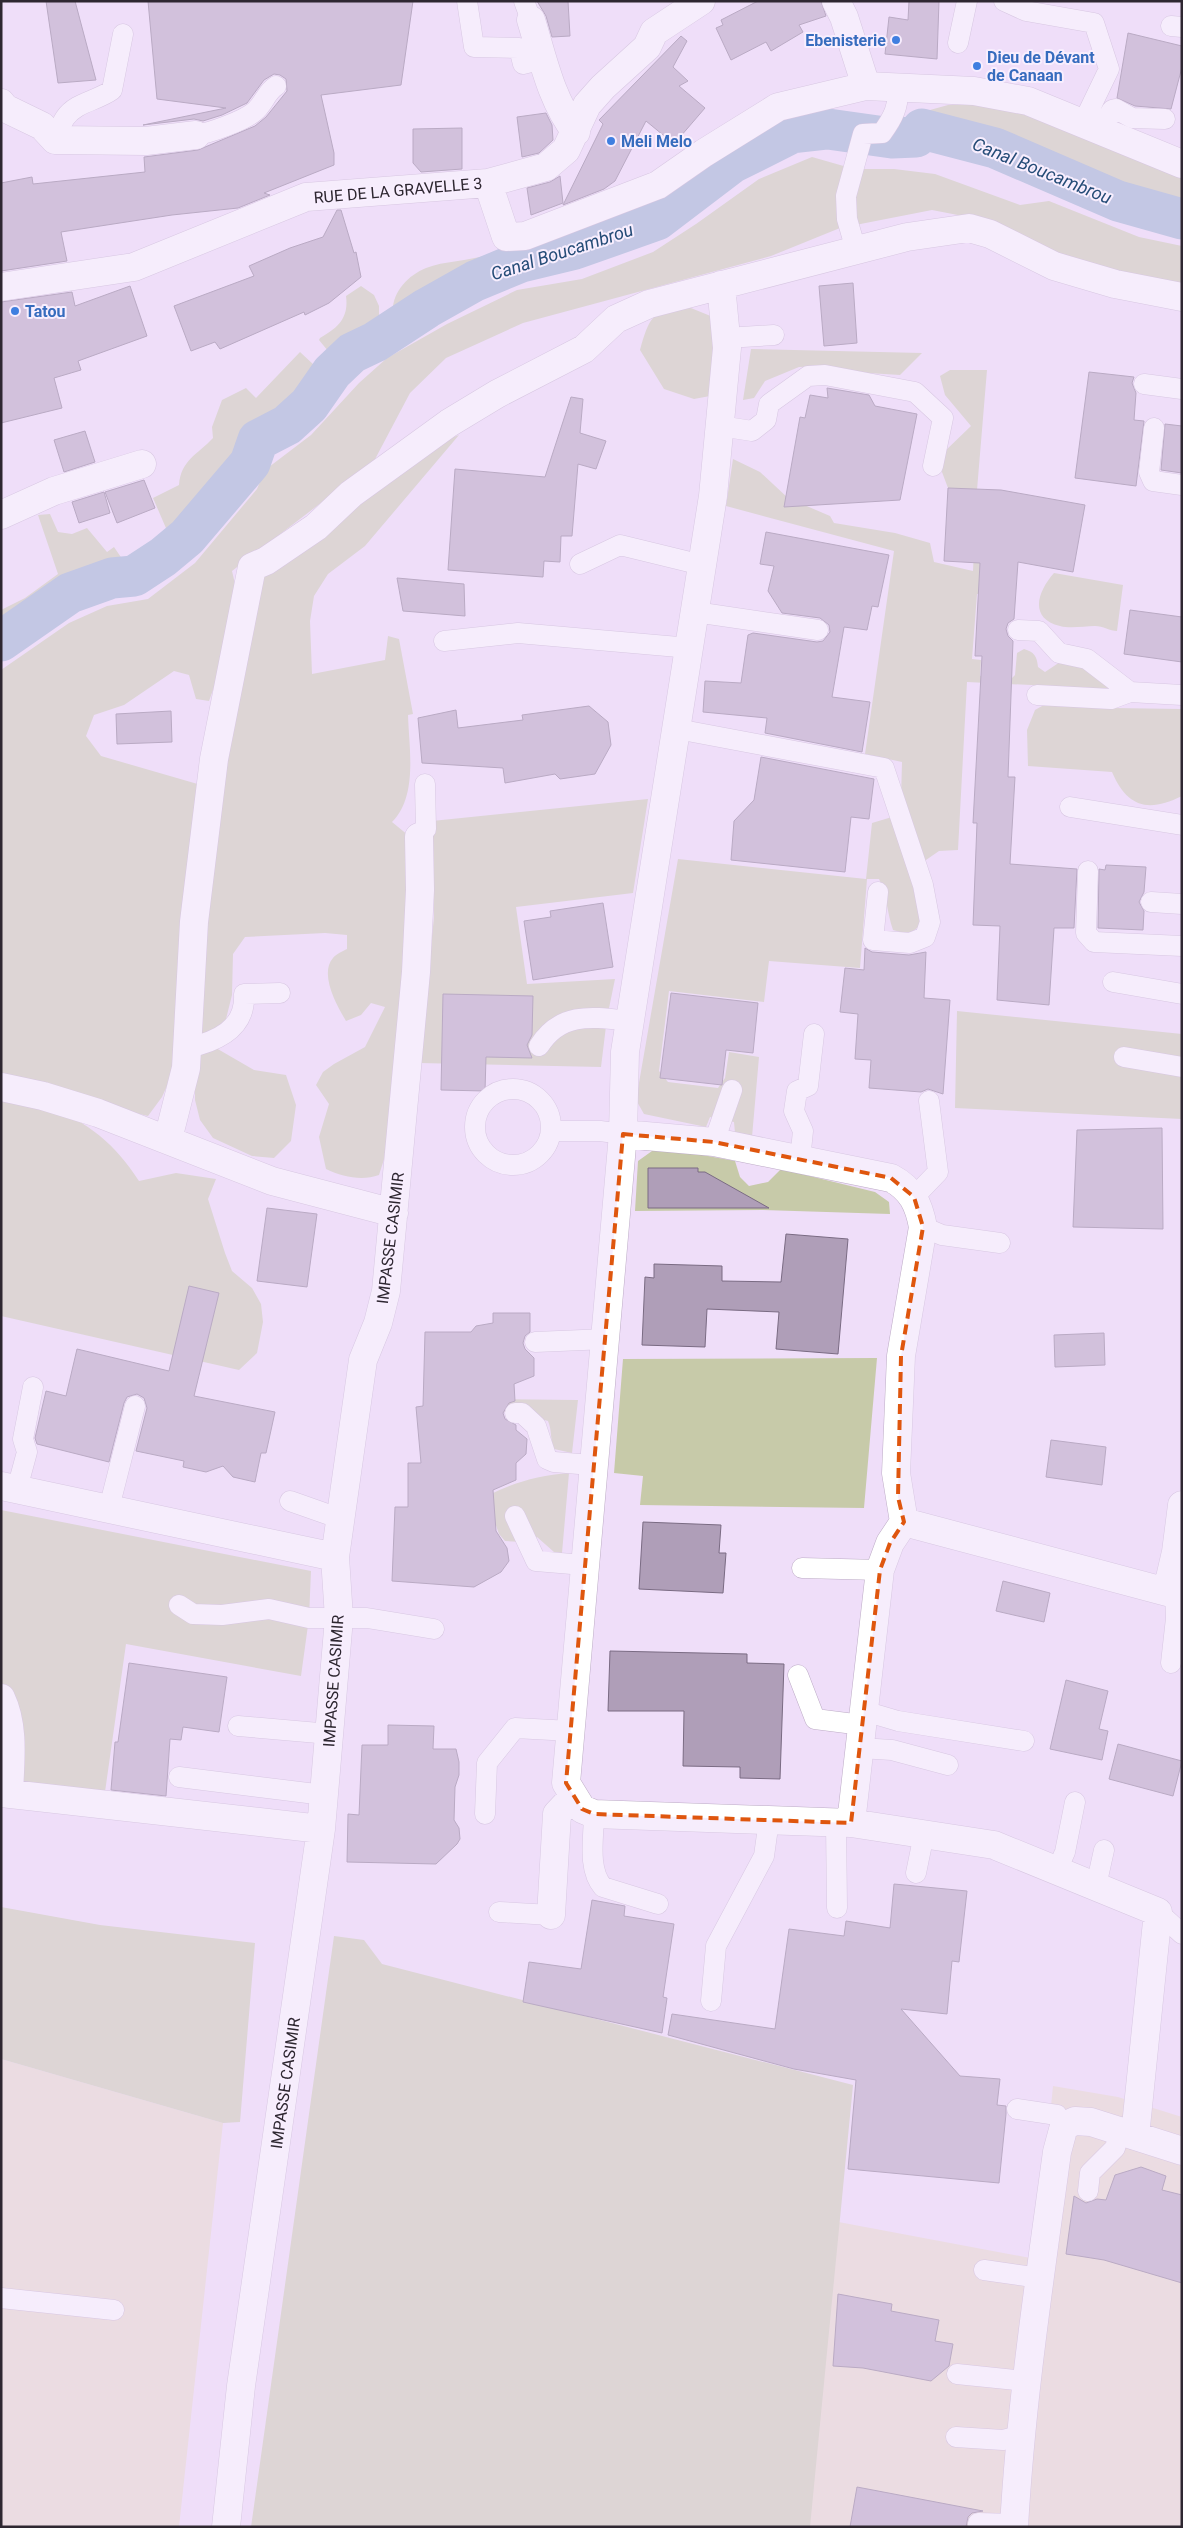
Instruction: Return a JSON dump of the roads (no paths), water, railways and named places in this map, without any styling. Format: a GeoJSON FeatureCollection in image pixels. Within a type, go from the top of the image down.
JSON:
{"type":"FeatureCollection","features":[{"type":"Feature","properties":{"kind":"street","name":"RUE DE LA GRAVELLE 3"},"geometry":{"type":"LineString","coordinates":[[1,287],[134,267],[306,197],[488,183],[546,167],[566,150],[587,105],[602,87],[647,47],[654,32],[701,1]]}},
{"type":"Feature","properties":{"kind":"street"},"geometry":{"type":"LineString","coordinates":[[836,1],[844,17],[866,86]]}},
{"type":"Feature","properties":{"kind":"street"},"geometry":{"type":"LineString","coordinates":[[527,11],[554,94],[567,120],[576,132]]}},
{"type":"Feature","properties":{"kind":"street"},"geometry":{"type":"LineString","coordinates":[[488,183],[506,236],[524,236],[658,185],[704,152],[778,108],[866,86],[974,91],[1019,100],[1182,164]]}},
{"type":"Feature","properties":{"kind":"street"},"geometry":{"type":"LineString","coordinates":[[1,103],[5,108],[42,126],[55,140],[146,141],[196,135]]}},
{"type":"Feature","properties":{"kind":"street"},"geometry":{"type":"LineString","coordinates":[[168,1139],[186,1068],[194,922],[214,759],[252,567],[266,561],[316,527],[351,494],[449,423],[497,394],[584,349],[616,320],[650,304],[906,237],[969,228],[990,234],[1054,266],[1116,284],[1182,297]]}},
{"type":"Feature","properties":{"kind":"street"},"geometry":{"type":"LineString","coordinates":[[721,285],[726,338],[713,496],[678,730],[625,1052],[624,1134],[607,1339],[592,1465],[566,1783],[582,1809],[594,1814],[844,1822],[994,1845],[1158,1912],[1127,2133]]}},
{"type":"Feature","properties":{"kind":"street"},"geometry":{"type":"LineString","coordinates":[[1,515],[54,491],[142,464]]}},
{"type":"Feature","properties":{"kind":"street","name":"IMPASSE CASIMIR"},"geometry":{"type":"LineString","coordinates":[[226,2527],[241,2386],[321,1829],[339,1618],[335,1557],[363,1360],[378,1323],[386,1291],[416,972],[420,890],[419,836]]}},
{"type":"Feature","properties":{"kind":"street"},"geometry":{"type":"LineString","coordinates":[[1,1087],[52,1098],[168,1139],[272,1181],[394,1214]]}},
{"type":"Feature","properties":{"kind":"street"},"geometry":{"type":"LineString","coordinates":[[624,1134],[714,1142],[892,1178],[904,1185],[914,1197],[920,1212],[923,1227],[901,1356],[896,1473],[904,1522],[890,1543],[880,1570],[862,1728],[844,1822]]}},
{"type":"Feature","properties":{"kind":"street"},"geometry":{"type":"LineString","coordinates":[[9,1487],[335,1557]]}},
{"type":"Feature","properties":{"kind":"street"},"geometry":{"type":"LineString","coordinates":[[904,1522],[1174,1594],[1176,1552],[1182,1505]]}},
{"type":"Feature","properties":{"kind":"street"},"geometry":{"type":"LineString","coordinates":[[1,1698],[7,1710],[10,1743],[5,1793],[321,1829]]}},
{"type":"Feature","properties":{"kind":"street"},"geometry":{"type":"LineString","coordinates":[[551,1915],[557,1814],[573,1797]]}},
{"type":"Feature","properties":{"kind":"street"},"geometry":{"type":"LineString","coordinates":[[1014,2525],[1019,2436],[1057,2152],[1064,2126],[1076,2121],[1091,2122],[1182,2151]]}},
{"type":"Feature","properties":{"kind":"lane"},"geometry":{"type":"LineString","coordinates":[[467,1],[474,47],[519,48],[523,64],[543,59]]}},
{"type":"Feature","properties":{"kind":"lane"},"geometry":{"type":"LineString","coordinates":[[958,43],[967,1]]}},
{"type":"Feature","properties":{"kind":"lane"},"geometry":{"type":"LineString","coordinates":[[1004,1],[1026,11],[1094,23],[1109,69],[1091,127]]}},
{"type":"Feature","properties":{"kind":"lane"},"geometry":{"type":"LineString","coordinates":[[55,140],[65,118],[79,105],[101,98],[112,90],[123,34]]}},
{"type":"Feature","properties":{"kind":"lane"},"geometry":{"type":"LineString","coordinates":[[196,135],[253,113],[263,104],[269,90],[276,86]]}},
{"type":"Feature","properties":{"kind":"lane"},"geometry":{"type":"LineString","coordinates":[[856,250],[847,219],[848,184],[863,134],[882,133],[893,118],[898,102],[898,88]]}},
{"type":"Feature","properties":{"kind":"lane"},"geometry":{"type":"LineString","coordinates":[[1091,127],[1112,110],[1116,109],[1132,118],[1165,119]]}},
{"type":"Feature","properties":{"kind":"lane"},"geometry":{"type":"LineString","coordinates":[[726,338],[774,335]]}},
{"type":"Feature","properties":{"kind":"lane"},"geometry":{"type":"LineString","coordinates":[[720,426],[752,431],[766,420],[769,404],[808,376],[825,375],[915,392],[943,418],[934,466]]}},
{"type":"Feature","properties":{"kind":"lane"},"geometry":{"type":"LineString","coordinates":[[1144,384],[1182,389]]}},
{"type":"Feature","properties":{"kind":"lane"},"geometry":{"type":"LineString","coordinates":[[1154,428],[1149,472],[1153,481],[1182,485]]}},
{"type":"Feature","properties":{"kind":"lane"},"geometry":{"type":"LineString","coordinates":[[580,564],[620,545],[702,565]]}},
{"type":"Feature","properties":{"kind":"lane"},"geometry":{"type":"LineString","coordinates":[[695,612],[818,630]]}},
{"type":"Feature","properties":{"kind":"lane"},"geometry":{"type":"LineString","coordinates":[[1018,630],[1039,631],[1059,653],[1087,659],[1130,692]]}},
{"type":"Feature","properties":{"kind":"lane"},"geometry":{"type":"LineString","coordinates":[[444,642],[518,633],[690,648]]}},
{"type":"Feature","properties":{"kind":"lane"},"geometry":{"type":"LineString","coordinates":[[1037,695],[1111,698],[1130,692],[1182,695]]}},
{"type":"Feature","properties":{"kind":"lane"},"geometry":{"type":"LineString","coordinates":[[678,730],[884,768],[923,885],[930,922],[925,936],[910,943],[874,940],[878,892]]}},
{"type":"Feature","properties":{"kind":"lane"},"geometry":{"type":"LineString","coordinates":[[419,836],[426,829],[425,784]]}},
{"type":"Feature","properties":{"kind":"lane"},"geometry":{"type":"LineString","coordinates":[[1070,807],[1182,825]]}},
{"type":"Feature","properties":{"kind":"lane"},"geometry":{"type":"LineString","coordinates":[[1088,871],[1086,933],[1094,942],[1182,946]]}},
{"type":"Feature","properties":{"kind":"lane"},"geometry":{"type":"LineString","coordinates":[[1151,902],[1182,904]]}},
{"type":"Feature","properties":{"kind":"lane"},"geometry":{"type":"LineString","coordinates":[[1113,982],[1182,994]]}},
{"type":"Feature","properties":{"kind":"lane"},"geometry":{"type":"LineString","coordinates":[[187,1048],[217,1039],[236,1027],[245,1001],[244,994],[280,993]]}},
{"type":"Feature","properties":{"kind":"lane"},"geometry":{"type":"LineString","coordinates":[[539,1046],[549,1030],[568,1020],[606,1018],[630,1021]]}},
{"type":"Feature","properties":{"kind":"lane"},"geometry":{"type":"LineString","coordinates":[[800,1160],[803,1131],[794,1111],[797,1091],[808,1086],[814,1034]]}},
{"type":"Feature","properties":{"kind":"lane"},"geometry":{"type":"LineString","coordinates":[[1124,1057],[1182,1067]]}},
{"type":"Feature","properties":{"kind":"lane"},"geometry":{"type":"LineString","coordinates":[[714,1142],[732,1090]]}},
{"type":"Feature","properties":{"kind":"lane"},"geometry":{"type":"LineString","coordinates":[[914,1197],[938,1172],[929,1101]]}},
{"type":"Feature","properties":{"kind":"lane"},"geometry":{"type":"LineString","coordinates":[[551,1131],[600,1131],[624,1134]]}},
{"type":"Feature","properties":{"kind":"lane"},"geometry":{"type":"LineString","coordinates":[[923,1227],[942,1235],[1000,1242]]}},
{"type":"Feature","properties":{"kind":"lane"},"geometry":{"type":"LineString","coordinates":[[535,1342],[607,1339]]}},
{"type":"Feature","properties":{"kind":"lane"},"geometry":{"type":"LineString","coordinates":[[9,1487],[27,1452],[23,1439],[33,1387]]}},
{"type":"Feature","properties":{"kind":"lane"},"geometry":{"type":"LineString","coordinates":[[109,1508],[135,1406]]}},
{"type":"Feature","properties":{"kind":"lane"},"geometry":{"type":"LineString","coordinates":[[514,1413],[522,1413],[536,1426],[547,1459],[554,1462],[592,1465]]}},
{"type":"Feature","properties":{"kind":"lane"},"geometry":{"type":"LineString","coordinates":[[290,1501],[341,1519]]}},
{"type":"Feature","properties":{"kind":"lane"},"geometry":{"type":"LineString","coordinates":[[515,1516],[536,1561],[584,1565]]}},
{"type":"Feature","properties":{"kind":"lane"},"geometry":{"type":"LineString","coordinates":[[802,1568],[880,1570]]}},
{"type":"Feature","properties":{"kind":"lane"},"geometry":{"type":"LineString","coordinates":[[1171,1663],[1176,1618],[1174,1594]]}},
{"type":"Feature","properties":{"kind":"lane"},"geometry":{"type":"LineString","coordinates":[[179,1605],[193,1614],[222,1614],[269,1609],[309,1618],[367,1618],[434,1629]]}},
{"type":"Feature","properties":{"kind":"lane"},"geometry":{"type":"LineString","coordinates":[[798,1675],[815,1719],[862,1728],[898,1721],[1024,1741]]}},
{"type":"Feature","properties":{"kind":"lane"},"geometry":{"type":"LineString","coordinates":[[238,1726],[330,1734]]}},
{"type":"Feature","properties":{"kind":"lane"},"geometry":{"type":"LineString","coordinates":[[485,1814],[487,1763],[515,1728],[571,1731]]}},
{"type":"Feature","properties":{"kind":"lane"},"geometry":{"type":"LineString","coordinates":[[862,1728],[892,1750],[948,1765]]}},
{"type":"Feature","properties":{"kind":"lane"},"geometry":{"type":"LineString","coordinates":[[179,1777],[324,1795]]}},
{"type":"Feature","properties":{"kind":"lane"},"geometry":{"type":"LineString","coordinates":[[1057,1870],[1065,1852],[1075,1802]]}},
{"type":"Feature","properties":{"kind":"lane"},"geometry":{"type":"LineString","coordinates":[[594,1814],[593,1865],[596,1880],[603,1887],[658,1904]]}},
{"type":"Feature","properties":{"kind":"lane"},"geometry":{"type":"LineString","coordinates":[[711,2001],[716,1946],[764,1856],[769,1820]]}},
{"type":"Feature","properties":{"kind":"lane"},"geometry":{"type":"LineString","coordinates":[[837,1908],[844,1822]]}},
{"type":"Feature","properties":{"kind":"lane"},"geometry":{"type":"LineString","coordinates":[[916,1874],[924,1834]]}},
{"type":"Feature","properties":{"kind":"lane"},"geometry":{"type":"LineString","coordinates":[[1096,1886],[1104,1850]]}},
{"type":"Feature","properties":{"kind":"lane"},"geometry":{"type":"LineString","coordinates":[[498,1912],[551,1915]]}},
{"type":"Feature","properties":{"kind":"lane"},"geometry":{"type":"LineString","coordinates":[[1158,1912],[1182,1934]]}},
{"type":"Feature","properties":{"kind":"lane"},"geometry":{"type":"LineString","coordinates":[[1017,2109],[1057,2115],[1064,2126]]}},
{"type":"Feature","properties":{"kind":"lane"},"geometry":{"type":"LineString","coordinates":[[1088,2191],[1090,2173],[1094,2166],[1104,2161],[1127,2133]]}},
{"type":"Feature","properties":{"kind":"lane"},"geometry":{"type":"LineString","coordinates":[[984,2270],[1040,2278]]}},
{"type":"Feature","properties":{"kind":"lane"},"geometry":{"type":"LineString","coordinates":[[1,2298],[114,2310]]}},
{"type":"Feature","properties":{"kind":"lane"},"geometry":{"type":"LineString","coordinates":[[957,2374],[1026,2381]]}},
{"type":"Feature","properties":{"kind":"lane"},"geometry":{"type":"LineString","coordinates":[[956,2437],[1003,2440],[1019,2436]]}},
{"type":"Feature","properties":{"kind":"lane"},"geometry":{"type":"LineString","coordinates":[[978,2527],[978,2523],[1014,2525]]}},
{"type":"Feature","properties":{"kind":"waterway","name":"Canal Boucambrou"},"geometry":{"type":"LineString","coordinates":[[1,641],[70,593],[112,578],[134,576],[163,557],[187,537],[250,463],[258,440],[287,425],[309,405],[332,372],[352,353],[375,342],[427,308],[475,281],[521,262],[575,249],[657,220],[732,163],[792,133],[828,129],[892,138],[916,137],[922,129],[995,148],[1118,201],[1182,219]]}},
{"type":"Feature","properties":{"kind":"place","name":"Ebenisterie"},"geometry":{"type":"Point","coordinates":[896,40]}},
{"type":"Feature","properties":{"kind":"place","name":"Dieu de Dévant de Canaan"},"geometry":{"type":"Point","coordinates":[977,66]}},
{"type":"Feature","properties":{"kind":"place","name":"Meli Melo"},"geometry":{"type":"Point","coordinates":[611,141]}},
{"type":"Feature","properties":{"kind":"place","name":"Tatou"},"geometry":{"type":"Point","coordinates":[15,311]}}]}
